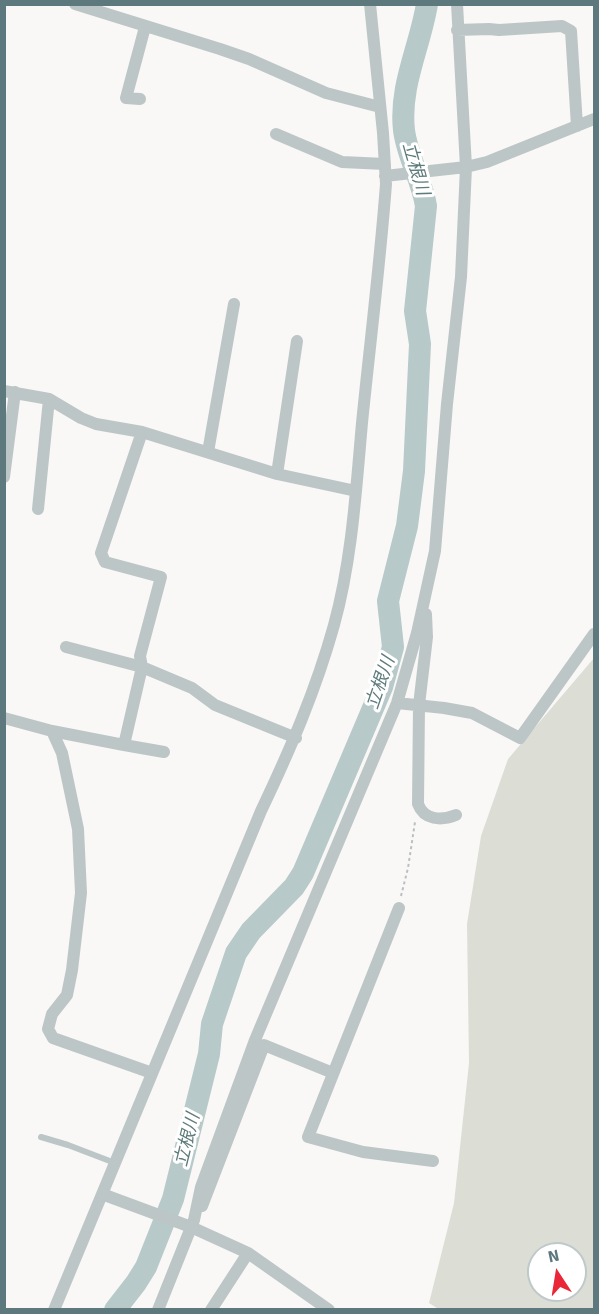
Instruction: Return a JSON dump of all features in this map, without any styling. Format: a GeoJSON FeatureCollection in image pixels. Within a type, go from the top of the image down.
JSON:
{"type":"FeatureCollection","features":[{"type":"Feature","properties":{"kind":"street"},"geometry":{"type":"LineString","coordinates":[[75,4],[249,59],[326,93],[380,107]]}},
{"type":"Feature","properties":{"kind":"street"},"geometry":{"type":"LineString","coordinates":[[54,1310],[261,811],[296,738],[317,681],[334,624],[343,582],[356,491],[387,172],[370,4]]}},
{"type":"Feature","properties":{"kind":"street"},"geometry":{"type":"LineString","coordinates":[[158,1310],[191,1224],[201,1187],[255,1040],[397,703],[426,596],[435,551],[447,404],[461,277],[464,167],[457,4]]}},
{"type":"Feature","properties":{"kind":"street"},"geometry":{"type":"LineString","coordinates":[[140,99],[126,98],[145,27]]}},
{"type":"Feature","properties":{"kind":"street"},"geometry":{"type":"LineString","coordinates":[[458,30],[568,27],[571,31],[577,126]]}},
{"type":"Feature","properties":{"kind":"street"},"geometry":{"type":"LineString","coordinates":[[276,134],[342,162],[387,172],[464,167],[487,162],[594,118]]}},
{"type":"Feature","properties":{"kind":"street"},"geometry":{"type":"LineString","coordinates":[[208,452],[234,304]]}},
{"type":"Feature","properties":{"kind":"street"},"geometry":{"type":"LineString","coordinates":[[277,474],[297,341]]}},
{"type":"Feature","properties":{"kind":"street"},"geometry":{"type":"LineString","coordinates":[[4,477],[10,392],[49,399],[96,424],[142,432],[277,474],[356,491]]}},
{"type":"Feature","properties":{"kind":"street"},"geometry":{"type":"LineString","coordinates":[[38,509],[49,399]]}},
{"type":"Feature","properties":{"kind":"street"},"geometry":{"type":"LineString","coordinates":[[124,745],[142,667],[140,656],[161,578],[105,561],[101,553],[142,432]]}},
{"type":"Feature","properties":{"kind":"street"},"geometry":{"type":"LineString","coordinates":[[426,596],[427,637],[419,705],[418,804],[420,810],[429,816],[446,819],[456,815]]}},
{"type":"Feature","properties":{"kind":"street"},"geometry":{"type":"LineString","coordinates":[[397,703],[472,713],[520,738],[594,634]]}},
{"type":"Feature","properties":{"kind":"street"},"geometry":{"type":"LineString","coordinates":[[66,647],[142,667],[192,688],[214,705],[296,738]]}},
{"type":"Feature","properties":{"kind":"street"},"geometry":{"type":"LineString","coordinates":[[4,718],[52,731],[164,752]]}},
{"type":"Feature","properties":{"kind":"street"},"geometry":{"type":"LineString","coordinates":[[52,731],[62,753],[78,829],[81,893],[67,995],[52,1014],[48,1029],[53,1038],[152,1073]]}},
{"type":"Feature","properties":{"kind":"street"},"geometry":{"type":"LineString","coordinates":[[399,908],[308,1137],[363,1152],[433,1161]]}},
{"type":"Feature","properties":{"kind":"street"},"geometry":{"type":"LineString","coordinates":[[191,1224],[208,1194],[264,1045],[333,1073]]}},
{"type":"Feature","properties":{"kind":"street"},"geometry":{"type":"LineString","coordinates":[[102,1194],[191,1224],[248,1253],[329,1310]]}},
{"type":"Feature","properties":{"kind":"street"},"geometry":{"type":"LineString","coordinates":[[211,1310],[248,1253]]}},
{"type":"Feature","properties":{"kind":"lane"},"geometry":{"type":"LineString","coordinates":[[41,1137],[115,1163]]}},
{"type":"Feature","properties":{"kind":"path"},"geometry":{"type":"LineString","coordinates":[[399,908],[418,804]]}},
{"type":"Feature","properties":{"kind":"shaded area"},"geometry":{"type":"Polygon","coordinates":[[[594,658],[594,1309],[440,1310],[429,1303],[454,1203],[469,1063],[467,924],[481,836],[508,759],[594,658]]]}},
{"type":"Feature","properties":{"kind":"waterway","name":"立根川"},"geometry":{"type":"LineString","coordinates":[[115,1310],[146,1267],[173,1199],[209,1054],[212,1024],[236,953],[251,931],[294,887],[303,873],[382,687],[393,647],[388,601],[407,526],[414,471],[420,344],[415,311],[426,206],[406,140],[403,114],[407,82],[427,4]]}}]}
